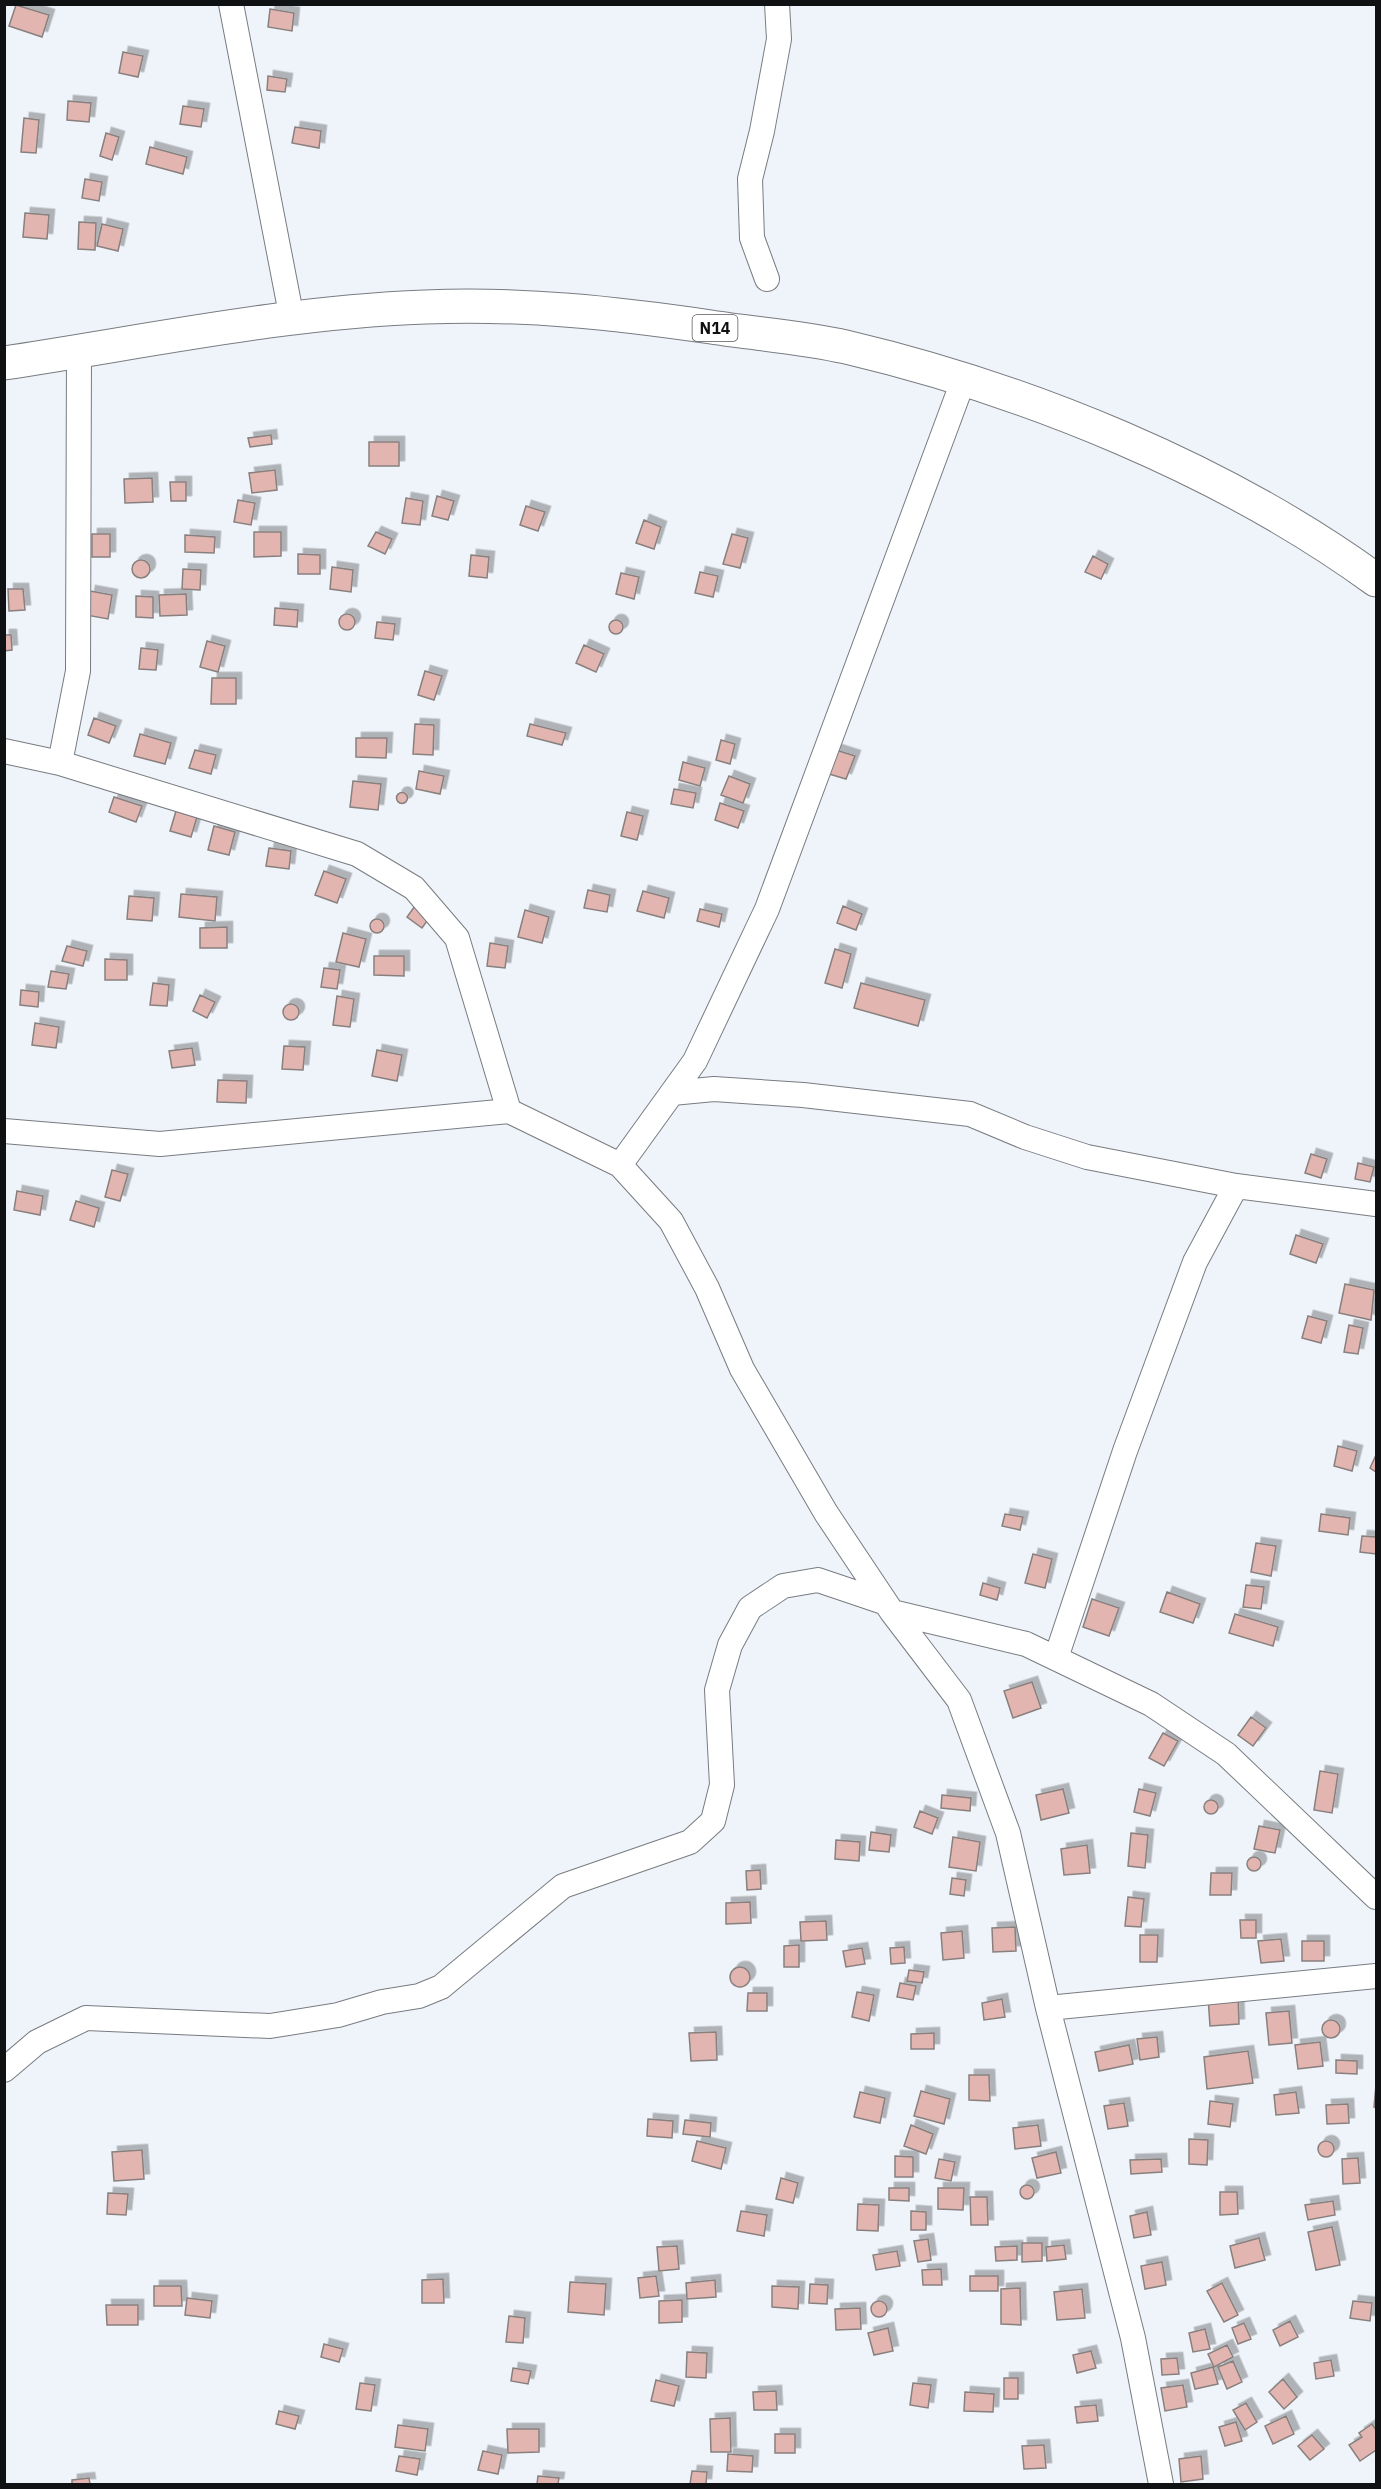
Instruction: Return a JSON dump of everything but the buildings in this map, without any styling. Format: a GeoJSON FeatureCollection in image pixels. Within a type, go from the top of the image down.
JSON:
{"type":"FeatureCollection","features":[{"type":"Feature","properties":{"kind":"main road","name":"N14"},"geometry":{"type":"LineString","coordinates":[[4,363],[292,319],[422,307],[524,305],[636,316],[845,347],[1054,409],[1218,483],[1341,554],[1377,580]]}},
{"type":"Feature","properties":{"kind":"street"},"geometry":{"type":"LineString","coordinates":[[231,4],[292,319]]}},
{"type":"Feature","properties":{"kind":"street"},"geometry":{"type":"LineString","coordinates":[[767,279],[752,238],[750,179],[762,131],[779,39],[777,4]]}},
{"type":"Feature","properties":{"kind":"street"},"geometry":{"type":"LineString","coordinates":[[60,763],[78,671],[79,352]]}},
{"type":"Feature","properties":{"kind":"street"},"geometry":{"type":"LineString","coordinates":[[620,1165],[695,1061],[767,909],[963,381]]}},
{"type":"Feature","properties":{"kind":"street"},"geometry":{"type":"LineString","coordinates":[[4,751],[60,763],[357,854],[414,888],[457,938],[508,1111]]}},
{"type":"Feature","properties":{"kind":"street"},"geometry":{"type":"LineString","coordinates":[[672,1093],[714,1089],[803,1095],[970,1114],[1025,1137],[1088,1156],[1236,1186],[1377,1204]]}},
{"type":"Feature","properties":{"kind":"street"},"geometry":{"type":"LineString","coordinates":[[4,1131],[160,1144],[508,1111],[620,1165],[671,1221],[707,1288],[742,1368],[826,1513],[889,1607],[959,1700],[1008,1833],[1048,2008],[1133,2338],[1161,2484]]}},
{"type":"Feature","properties":{"kind":"street"},"geometry":{"type":"LineString","coordinates":[[1056,1658],[1125,1451],[1195,1262],[1236,1186]]}},
{"type":"Feature","properties":{"kind":"street"},"geometry":{"type":"LineString","coordinates":[[4,2070],[37,2042],[86,2018],[270,2026],[338,2015],[382,2002],[419,1996],[441,1987],[564,1886],[690,1842],[713,1821],[722,1785],[717,1690],[730,1645],[750,1608],[783,1586],[818,1580],[889,1607],[1026,1644],[1151,1704],[1226,1754],[1377,1897]]}},
{"type":"Feature","properties":{"kind":"street"},"geometry":{"type":"LineString","coordinates":[[1048,2008],[1377,1976]]}}]}
